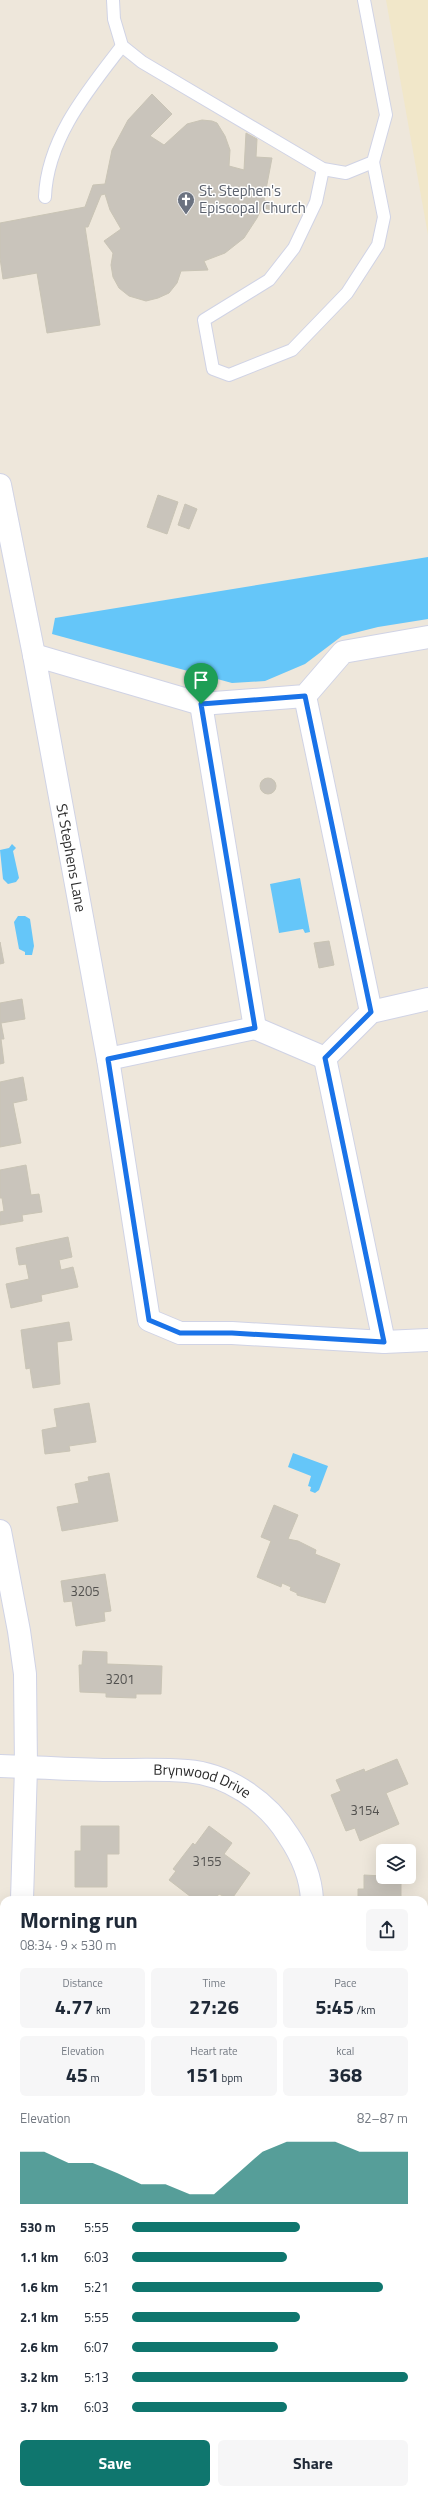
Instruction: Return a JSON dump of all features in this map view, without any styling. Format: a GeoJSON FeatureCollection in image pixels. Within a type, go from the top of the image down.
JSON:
{"type":"FeatureCollection","features":[{"type":"Feature","properties":{"kind":"street","name":"St Stephens Lane"},"geometry":{"type":"LineString","coordinates":[[0,485],[34,655],[108,1059],[149,1320],[180,1333],[232,1333],[384,1342],[428,1340]]}},
{"type":"Feature","properties":{"kind":"street"},"geometry":{"type":"LineString","coordinates":[[34,655],[201,704],[305,696],[343,652],[428,637]]}},
{"type":"Feature","properties":{"kind":"street"},"geometry":{"type":"LineString","coordinates":[[305,696],[371,1012]]}},
{"type":"Feature","properties":{"kind":"street"},"geometry":{"type":"LineString","coordinates":[[201,704],[255,1028]]}},
{"type":"Feature","properties":{"kind":"street"},"geometry":{"type":"LineString","coordinates":[[325,1058],[371,1012],[428,999]]}},
{"type":"Feature","properties":{"kind":"street"},"geometry":{"type":"LineString","coordinates":[[108,1059],[255,1028],[325,1058]]}},
{"type":"Feature","properties":{"kind":"street"},"geometry":{"type":"LineString","coordinates":[[325,1058],[384,1342]]}},
{"type":"Feature","properties":{"kind":"street"},"geometry":{"type":"LineString","coordinates":[[0,1530],[19,1632],[25,1674],[26,1767],[22,1896]]}},
{"type":"Feature","properties":{"kind":"street","name":"Brynwood Drive"},"geometry":{"type":"LineString","coordinates":[[0,1766],[188,1771],[217,1778],[244,1791],[264,1806],[281,1824],[300,1855],[306,1872],[311,1896]]}},
{"type":"Feature","properties":{"kind":"lane"},"geometry":{"type":"LineString","coordinates":[[113,0],[114,19],[122,46],[142,62],[323,169],[346,173],[373,162]]}},
{"type":"Feature","properties":{"kind":"lane"},"geometry":{"type":"LineString","coordinates":[[323,169],[316,202],[294,248],[269,280],[204,320],[213,369],[229,375],[292,350],[347,293],[378,245],[384,217],[373,162],[386,115],[364,0]]}},
{"type":"Feature","properties":{"kind":"lane"},"geometry":{"type":"LineString","coordinates":[[45,197],[45,182],[58,140],[94,83],[122,46]]}},
{"type":"Feature","properties":{"kind":"shaded area"},"geometry":{"type":"Polygon","coordinates":[[[386,0],[428,0],[428,235],[386,0]]]}},
{"type":"Feature","properties":{"kind":"water"},"geometry":{"type":"Polygon","coordinates":[[[428,557],[428,619],[378,627],[342,636],[305,664],[265,681],[232,683],[52,634],[55,618],[428,557]]]}},
{"type":"Feature","properties":{"kind":"water"},"geometry":{"type":"Polygon","coordinates":[[[12,844],[16,848],[13,851],[19,878],[16,882],[8,884],[3,879],[0,850],[9,848],[12,844]]]}},
{"type":"Feature","properties":{"kind":"water"},"geometry":{"type":"Polygon","coordinates":[[[300,878],[310,932],[305,933],[303,929],[279,933],[270,884],[300,878]]]}},
{"type":"Feature","properties":{"kind":"water"},"geometry":{"type":"Polygon","coordinates":[[[18,916],[25,916],[30,919],[34,946],[32,955],[25,955],[25,952],[19,949],[14,922],[18,916]]]}},
{"type":"Feature","properties":{"kind":"water"},"geometry":{"type":"Polygon","coordinates":[[[293,1453],[328,1466],[319,1490],[315,1493],[310,1491],[311,1487],[308,1486],[311,1476],[288,1467],[293,1453]]]}},
{"type":"Feature","properties":{"kind":"building","name":"St. Stephen's Episcopal Church"},"geometry":{"type":"Polygon","coordinates":[[[152,94],[172,114],[150,136],[164,145],[187,124],[202,120],[212,121],[217,123],[225,136],[230,150],[229,166],[244,170],[246,133],[257,139],[256,157],[272,158],[264,200],[279,206],[277,212],[262,207],[244,238],[225,253],[204,261],[208,270],[181,271],[177,283],[169,293],[146,301],[129,296],[119,288],[113,277],[111,265],[113,253],[104,241],[121,229],[110,210],[105,194],[101,195],[88,227],[85,227],[100,325],[47,333],[37,273],[3,279],[0,258],[0,223],[85,207],[93,185],[105,184],[112,150],[128,120],[152,94]]]}},
{"type":"Feature","properties":{"kind":"building"},"geometry":{"type":"Polygon","coordinates":[[[158,495],[178,502],[167,534],[147,527],[158,495]]]}},
{"type":"Feature","properties":{"kind":"building"},"geometry":{"type":"Polygon","coordinates":[[[185,504],[197,509],[189,529],[178,525],[185,504]]]}},
{"type":"Feature","properties":{"kind":"building"},"geometry":{"type":"Polygon","coordinates":[[[265,778],[271,778],[276,783],[274,792],[271,794],[265,794],[260,789],[260,783],[265,778]]]}},
{"type":"Feature","properties":{"kind":"building"},"geometry":{"type":"Polygon","coordinates":[[[329,941],[334,965],[319,968],[314,943],[329,941]]]}},
{"type":"Feature","properties":{"kind":"building"},"geometry":{"type":"Polygon","coordinates":[[[0,942],[4,963],[0,964],[0,942]]]}},
{"type":"Feature","properties":{"kind":"building"},"geometry":{"type":"Polygon","coordinates":[[[22,999],[25,1019],[1,1023],[4,1039],[1,1039],[4,1063],[0,1064],[0,1003],[22,999]]]}},
{"type":"Feature","properties":{"kind":"building"},"geometry":{"type":"Polygon","coordinates":[[[23,1077],[27,1100],[13,1103],[21,1143],[0,1147],[0,1082],[23,1077]]]}},
{"type":"Feature","properties":{"kind":"building"},"geometry":{"type":"Polygon","coordinates":[[[26,1165],[31,1195],[39,1194],[42,1212],[22,1215],[23,1221],[0,1225],[0,1212],[4,1211],[2,1198],[0,1198],[0,1170],[26,1165]]]}},
{"type":"Feature","properties":{"kind":"building"},"geometry":{"type":"Polygon","coordinates":[[[68,1237],[72,1257],[59,1260],[61,1270],[73,1267],[78,1287],[41,1295],[42,1301],[11,1308],[6,1284],[29,1279],[26,1264],[19,1265],[16,1248],[68,1237]]]}},
{"type":"Feature","properties":{"kind":"building"},"geometry":{"type":"Polygon","coordinates":[[[69,1322],[72,1340],[57,1342],[60,1384],[33,1388],[30,1368],[26,1369],[21,1330],[69,1322]]]}},
{"type":"Feature","properties":{"kind":"building"},"geometry":{"type":"Polygon","coordinates":[[[89,1403],[96,1442],[69,1446],[70,1451],[45,1454],[42,1430],[57,1427],[54,1409],[89,1403]]]}},
{"type":"Feature","properties":{"kind":"building"},"geometry":{"type":"Polygon","coordinates":[[[109,1473],[118,1521],[62,1531],[57,1507],[79,1503],[75,1484],[89,1481],[88,1477],[109,1473]]]}},
{"type":"Feature","properties":{"kind":"building"},"geometry":{"type":"Polygon","coordinates":[[[274,1505],[298,1515],[288,1539],[298,1541],[316,1550],[315,1554],[340,1564],[325,1603],[297,1595],[297,1593],[290,1590],[291,1587],[282,1583],[281,1587],[257,1577],[271,1541],[261,1537],[274,1505]]]}},
{"type":"Feature","properties":{"kind":"building"},"geometry":{"type":"Polygon","coordinates":[[[105,1574],[111,1611],[104,1612],[105,1621],[76,1626],[72,1601],[64,1602],[61,1581],[105,1574]]]}},
{"type":"Feature","properties":{"kind":"building"},"geometry":{"type":"Polygon","coordinates":[[[83,1651],[107,1652],[107,1664],[162,1666],[161,1694],[136,1694],[136,1698],[106,1697],[106,1693],[80,1692],[79,1665],[82,1665],[83,1651]]]}},
{"type":"Feature","properties":{"kind":"building"},"geometry":{"type":"Polygon","coordinates":[[[397,1759],[408,1784],[386,1793],[399,1824],[360,1841],[355,1828],[346,1831],[331,1795],[341,1791],[336,1780],[364,1769],[365,1772],[397,1759]]]}},
{"type":"Feature","properties":{"kind":"building"},"geometry":{"type":"Polygon","coordinates":[[[81,1826],[119,1826],[119,1854],[107,1854],[107,1887],[75,1887],[75,1851],[81,1851],[81,1826]]]}},
{"type":"Feature","properties":{"kind":"building"},"geometry":{"type":"Polygon","coordinates":[[[209,1826],[232,1843],[224,1854],[250,1873],[234,1896],[223,1896],[219,1894],[217,1896],[190,1896],[169,1880],[176,1871],[173,1869],[193,1843],[195,1845],[209,1826]]]}},
{"type":"Feature","properties":{"kind":"building"},"geometry":{"type":"Polygon","coordinates":[[[364,1875],[376,1876],[376,1884],[401,1884],[401,1896],[358,1896],[358,1889],[364,1889],[364,1875]]]}},
{"type":"Feature","properties":{"kind":"place","name":"St. Stephen's Episcopal Church"},"geometry":{"type":"Point","coordinates":[186,215]}},
{"type":"Feature","properties":{"kind":"route"},"geometry":{"type":"LineString","coordinates":[[305,696],[371,1012],[325,1058],[384,1342],[232,1333],[180,1333],[149,1320],[108,1059],[255,1028],[201,704],[305,696]]}}]}
